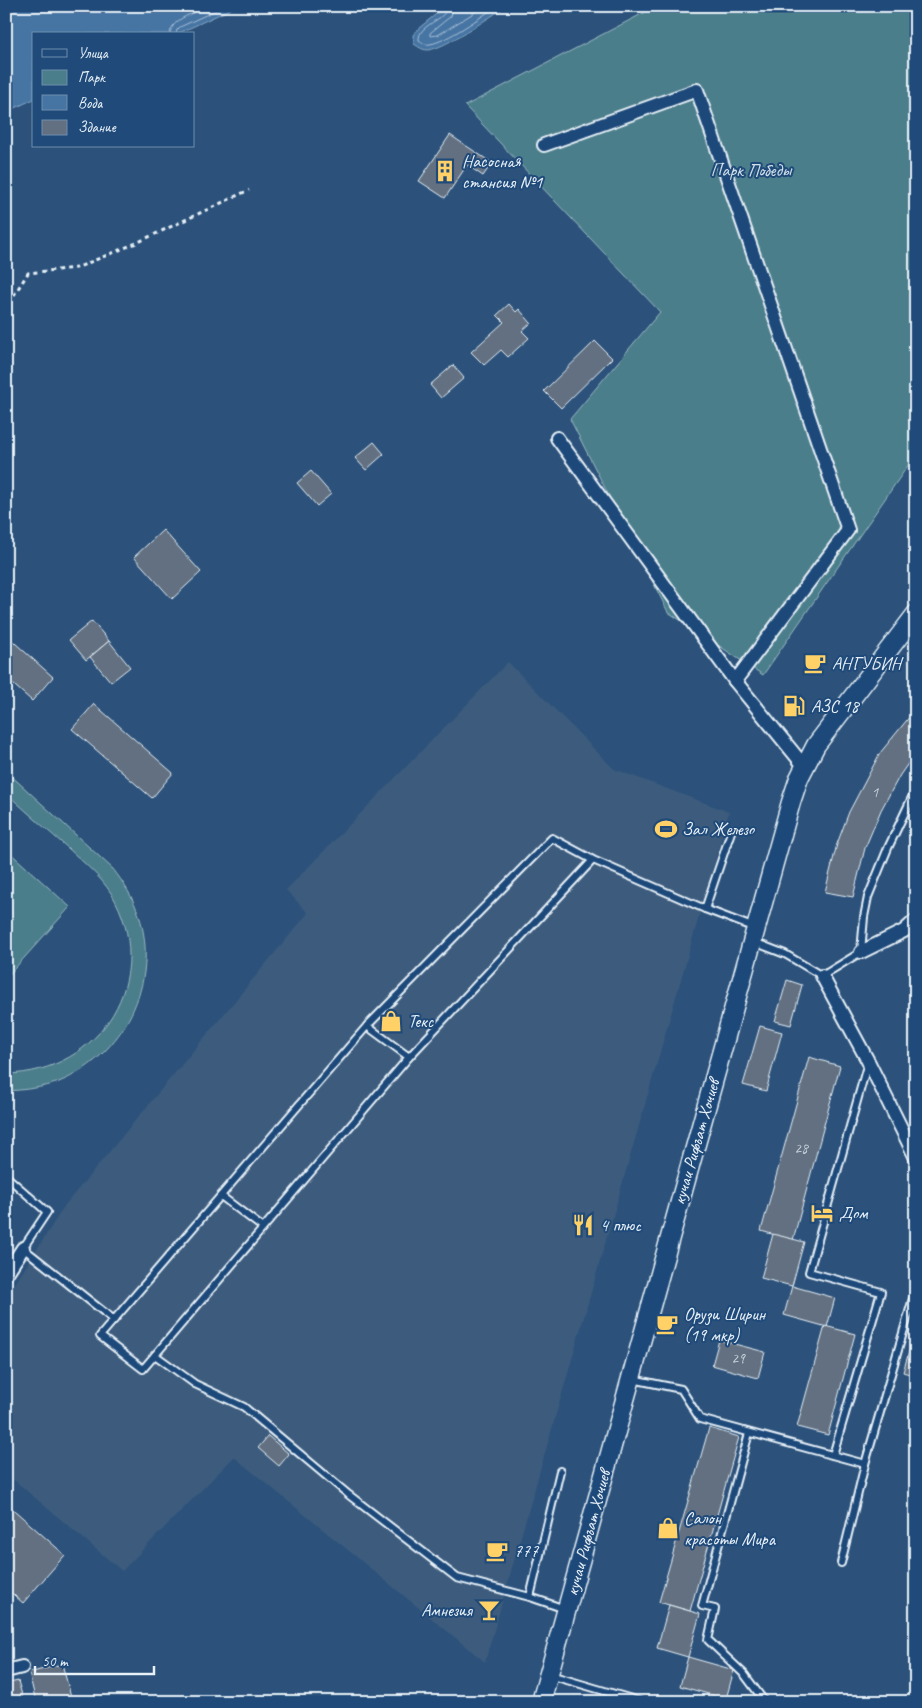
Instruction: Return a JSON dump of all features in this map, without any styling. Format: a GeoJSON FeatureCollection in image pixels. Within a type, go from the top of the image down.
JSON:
{"type":"FeatureCollection","features":[{"type":"Feature","properties":{"kind":"main road","name":"кучаи Рифъат Хочиев"},"geometry":{"type":"LineString","coordinates":[[541,1702],[792,802],[805,767],[816,745],[916,614]]}},
{"type":"Feature","properties":{"kind":"street"},"geometry":{"type":"LineString","coordinates":[[544,145],[697,90],[848,530],[735,681]]}},
{"type":"Feature","properties":{"kind":"street"},"geometry":{"type":"LineString","coordinates":[[557,438],[735,681],[805,767]]}},
{"type":"Feature","properties":{"kind":"street"},"geometry":{"type":"LineString","coordinates":[[861,952],[904,931],[916,920]]}},
{"type":"Feature","properties":{"kind":"street"},"geometry":{"type":"LineString","coordinates":[[822,976],[868,1061],[916,1158]]}},
{"type":"Feature","properties":{"kind":"street"},"geometry":{"type":"LineString","coordinates":[[6,1274],[23,1248]]}},
{"type":"Feature","properties":{"kind":"street"},"geometry":{"type":"LineString","coordinates":[[6,1671],[22,1667]]}},
{"type":"Feature","properties":{"kind":"lane"},"geometry":{"type":"LineString","coordinates":[[593,860],[409,1057],[262,1227],[143,1369],[100,1336],[367,1026],[552,838],[593,860],[705,909],[754,935],[822,976],[861,952],[868,897],[888,848],[916,789]]}},
{"type":"Feature","properties":{"kind":"lane"},"geometry":{"type":"LineString","coordinates":[[705,909],[732,829]]}},
{"type":"Feature","properties":{"kind":"lane"},"geometry":{"type":"LineString","coordinates":[[367,1026],[409,1057]]}},
{"type":"Feature","properties":{"kind":"lane"},"geometry":{"type":"LineString","coordinates":[[833,1455],[881,1292],[809,1272],[868,1061]]}},
{"type":"Feature","properties":{"kind":"lane"},"geometry":{"type":"LineString","coordinates":[[6,1176],[47,1212],[23,1248],[114,1320]]}},
{"type":"Feature","properties":{"kind":"lane"},"geometry":{"type":"LineString","coordinates":[[221,1196],[262,1227]]}},
{"type":"Feature","properties":{"kind":"lane"},"geometry":{"type":"LineString","coordinates":[[841,1563],[865,1464],[916,1288]]}},
{"type":"Feature","properties":{"kind":"lane"},"geometry":{"type":"LineString","coordinates":[[155,1355],[196,1384],[244,1406],[349,1495],[457,1578],[567,1610]]}},
{"type":"Feature","properties":{"kind":"lane"},"geometry":{"type":"LineString","coordinates":[[630,1378],[681,1390],[700,1419],[865,1464]]}},
{"type":"Feature","properties":{"kind":"lane"},"geometry":{"type":"LineString","coordinates":[[750,1433],[702,1606],[715,1609],[708,1640],[744,1674],[762,1698],[761,1702]]}},
{"type":"Feature","properties":{"kind":"lane"},"geometry":{"type":"LineString","coordinates":[[530,1598],[560,1471]]}},
{"type":"Feature","properties":{"kind":"lane"},"geometry":{"type":"LineString","coordinates":[[548,1675],[642,1702]]}},
{"type":"Feature","properties":{"kind":"path"},"geometry":{"type":"LineString","coordinates":[[6,298],[14,295],[28,273],[76,268],[134,244],[249,190]]}},
{"type":"Feature","properties":{"kind":"shaded area"},"geometry":{"type":"Polygon","coordinates":[[[508,662],[614,769],[729,812],[485,1662],[234,1457],[122,1571],[6,1475],[6,1298],[65,1205],[308,913],[286,890],[508,662]]]}},
{"type":"Feature","properties":{"kind":"green space","name":"Парк Победы"},"geometry":{"type":"Polygon","coordinates":[[[657,6],[916,6],[916,454],[763,675],[668,612],[570,419],[660,312],[465,106],[657,6]]]}},
{"type":"Feature","properties":{"kind":"green space"},"geometry":{"type":"Polygon","coordinates":[[[6,771],[117,874],[139,915],[145,940],[145,966],[140,990],[131,1014],[118,1035],[102,1054],[82,1070],[59,1082],[46,1086],[6,1091],[6,1074],[40,1069],[70,1057],[94,1038],[113,1014],[125,986],[129,956],[125,925],[111,893],[86,865],[6,793],[6,771]]]}},
{"type":"Feature","properties":{"kind":"green space"},"geometry":{"type":"Polygon","coordinates":[[[6,849],[70,907],[6,978],[6,849]]]}},
{"type":"Feature","properties":{"kind":"water"},"geometry":{"type":"Polygon","coordinates":[[[6,6],[237,6],[181,32],[32,32],[32,100],[6,112],[6,6]]]}},
{"type":"Feature","properties":{"kind":"water"},"geometry":{"type":"Polygon","coordinates":[[[446,6],[507,6],[445,44],[426,50],[414,44],[413,35],[446,6]]]}},
{"type":"Feature","properties":{"kind":"building","name":"Насосная стансия №1"},"geometry":{"type":"Polygon","coordinates":[[[450,135],[492,163],[483,176],[467,165],[445,198],[419,181],[450,135]]]}},
{"type":"Feature","properties":{"kind":"building"},"geometry":{"type":"Polygon","coordinates":[[[509,304],[516,312],[519,309],[531,323],[522,331],[529,338],[508,357],[501,350],[484,365],[471,352],[504,322],[497,315],[509,304]]]}},
{"type":"Feature","properties":{"kind":"building"},"geometry":{"type":"Polygon","coordinates":[[[595,341],[612,358],[561,408],[544,391],[595,341]]]}},
{"type":"Feature","properties":{"kind":"building"},"geometry":{"type":"Polygon","coordinates":[[[453,365],[464,378],[441,398],[430,385],[453,365]]]}},
{"type":"Feature","properties":{"kind":"building"},"geometry":{"type":"Polygon","coordinates":[[[374,442],[384,454],[366,470],[355,458],[374,442]]]}},
{"type":"Feature","properties":{"kind":"building"},"geometry":{"type":"Polygon","coordinates":[[[311,471],[331,494],[317,506],[297,483],[311,471]]]}},
{"type":"Feature","properties":{"kind":"building"},"geometry":{"type":"Polygon","coordinates":[[[163,530],[201,572],[172,599],[134,557],[163,530]]]}},
{"type":"Feature","properties":{"kind":"building"},"geometry":{"type":"Polygon","coordinates":[[[92,621],[109,641],[86,660],[69,640],[92,621]]]}},
{"type":"Feature","properties":{"kind":"building"},"geometry":{"type":"Polygon","coordinates":[[[6,635],[53,677],[32,701],[6,678],[6,635]]]}},
{"type":"Feature","properties":{"kind":"building"},"geometry":{"type":"Polygon","coordinates":[[[109,641],[130,667],[111,682],[90,657],[109,641]]]}},
{"type":"Feature","properties":{"kind":"building"},"geometry":{"type":"Polygon","coordinates":[[[94,704],[173,773],[152,798],[72,729],[94,704]]]}},
{"type":"Feature","properties":{"kind":"building"},"geometry":{"type":"Polygon","coordinates":[[[916,709],[916,752],[900,775],[881,810],[865,848],[853,897],[825,892],[837,844],[849,812],[880,753],[916,709]]]}},
{"type":"Feature","properties":{"kind":"building"},"geometry":{"type":"Polygon","coordinates":[[[787,980],[802,985],[791,1025],[775,1021],[787,980]]]}},
{"type":"Feature","properties":{"kind":"building"},"geometry":{"type":"Polygon","coordinates":[[[760,1026],[782,1032],[766,1091],[743,1085],[760,1026]]]}},
{"type":"Feature","properties":{"kind":"building"},"geometry":{"type":"Polygon","coordinates":[[[809,1057],[840,1066],[793,1240],[761,1231],[809,1057]]]}},
{"type":"Feature","properties":{"kind":"building"},"geometry":{"type":"Polygon","coordinates":[[[773,1234],[804,1242],[792,1286],[761,1278],[773,1234]]]}},
{"type":"Feature","properties":{"kind":"building"},"geometry":{"type":"Polygon","coordinates":[[[792,1286],[835,1298],[827,1327],[784,1315],[792,1286]]]}},
{"type":"Feature","properties":{"kind":"building"},"geometry":{"type":"Polygon","coordinates":[[[825,1326],[855,1334],[828,1435],[797,1427],[825,1326]]]}},
{"type":"Feature","properties":{"kind":"building"},"geometry":{"type":"Polygon","coordinates":[[[916,1328],[916,1376],[903,1372],[916,1328]]]}},
{"type":"Feature","properties":{"kind":"building"},"geometry":{"type":"Polygon","coordinates":[[[719,1340],[765,1352],[758,1378],[712,1365],[719,1340]]]}},
{"type":"Feature","properties":{"kind":"building"},"geometry":{"type":"Polygon","coordinates":[[[709,1428],[739,1437],[690,1611],[659,1602],[709,1428]]]}},
{"type":"Feature","properties":{"kind":"building"},"geometry":{"type":"Polygon","coordinates":[[[268,1436],[289,1454],[279,1466],[258,1448],[268,1436]]]}},
{"type":"Feature","properties":{"kind":"building"},"geometry":{"type":"Polygon","coordinates":[[[6,1503],[65,1555],[23,1603],[6,1588],[6,1503]]]}},
{"type":"Feature","properties":{"kind":"building"},"geometry":{"type":"Polygon","coordinates":[[[669,1605],[700,1614],[688,1657],[657,1648],[669,1605]]]}},
{"type":"Feature","properties":{"kind":"building"},"geometry":{"type":"Polygon","coordinates":[[[688,1657],[734,1670],[726,1699],[680,1686],[688,1657]]]}},
{"type":"Feature","properties":{"kind":"building"},"geometry":{"type":"Polygon","coordinates":[[[62,1664],[72,1700],[64,1702],[36,1702],[29,1673],[62,1664]]]}},
{"type":"Feature","properties":{"kind":"building"},"geometry":{"type":"Polygon","coordinates":[[[18,1681],[24,1702],[6,1702],[6,1684],[18,1681]]]}},
{"type":"Feature","properties":{"kind":"place","name":"Насосная стансия №1"},"geometry":{"type":"Point","coordinates":[445,171]}},
{"type":"Feature","properties":{"kind":"place","name":"АНГУБИН"},"geometry":{"type":"Point","coordinates":[815,663]}},
{"type":"Feature","properties":{"kind":"place","name":"АЗС 18"},"geometry":{"type":"Point","coordinates":[794,706]}},
{"type":"Feature","properties":{"kind":"place","name":"Зал Железо"},"geometry":{"type":"Point","coordinates":[666,829]}},
{"type":"Feature","properties":{"kind":"place","name":"Текс"},"geometry":{"type":"Point","coordinates":[391,1021]}},
{"type":"Feature","properties":{"kind":"place","name":"Дом"},"geometry":{"type":"Point","coordinates":[822,1213]}},
{"type":"Feature","properties":{"kind":"place","name":"4 плюс"},"geometry":{"type":"Point","coordinates":[583,1225]}},
{"type":"Feature","properties":{"kind":"place","name":"Орузи Ширин (19 мкр)"},"geometry":{"type":"Point","coordinates":[667,1324]}},
{"type":"Feature","properties":{"kind":"place","name":"Салон красоты Мира"},"geometry":{"type":"Point","coordinates":[668,1528]}},
{"type":"Feature","properties":{"kind":"place","name":"777"},"geometry":{"type":"Point","coordinates":[497,1551]}},
{"type":"Feature","properties":{"kind":"place","name":"Амнезия"},"geometry":{"type":"Point","coordinates":[489,1610]}}]}
